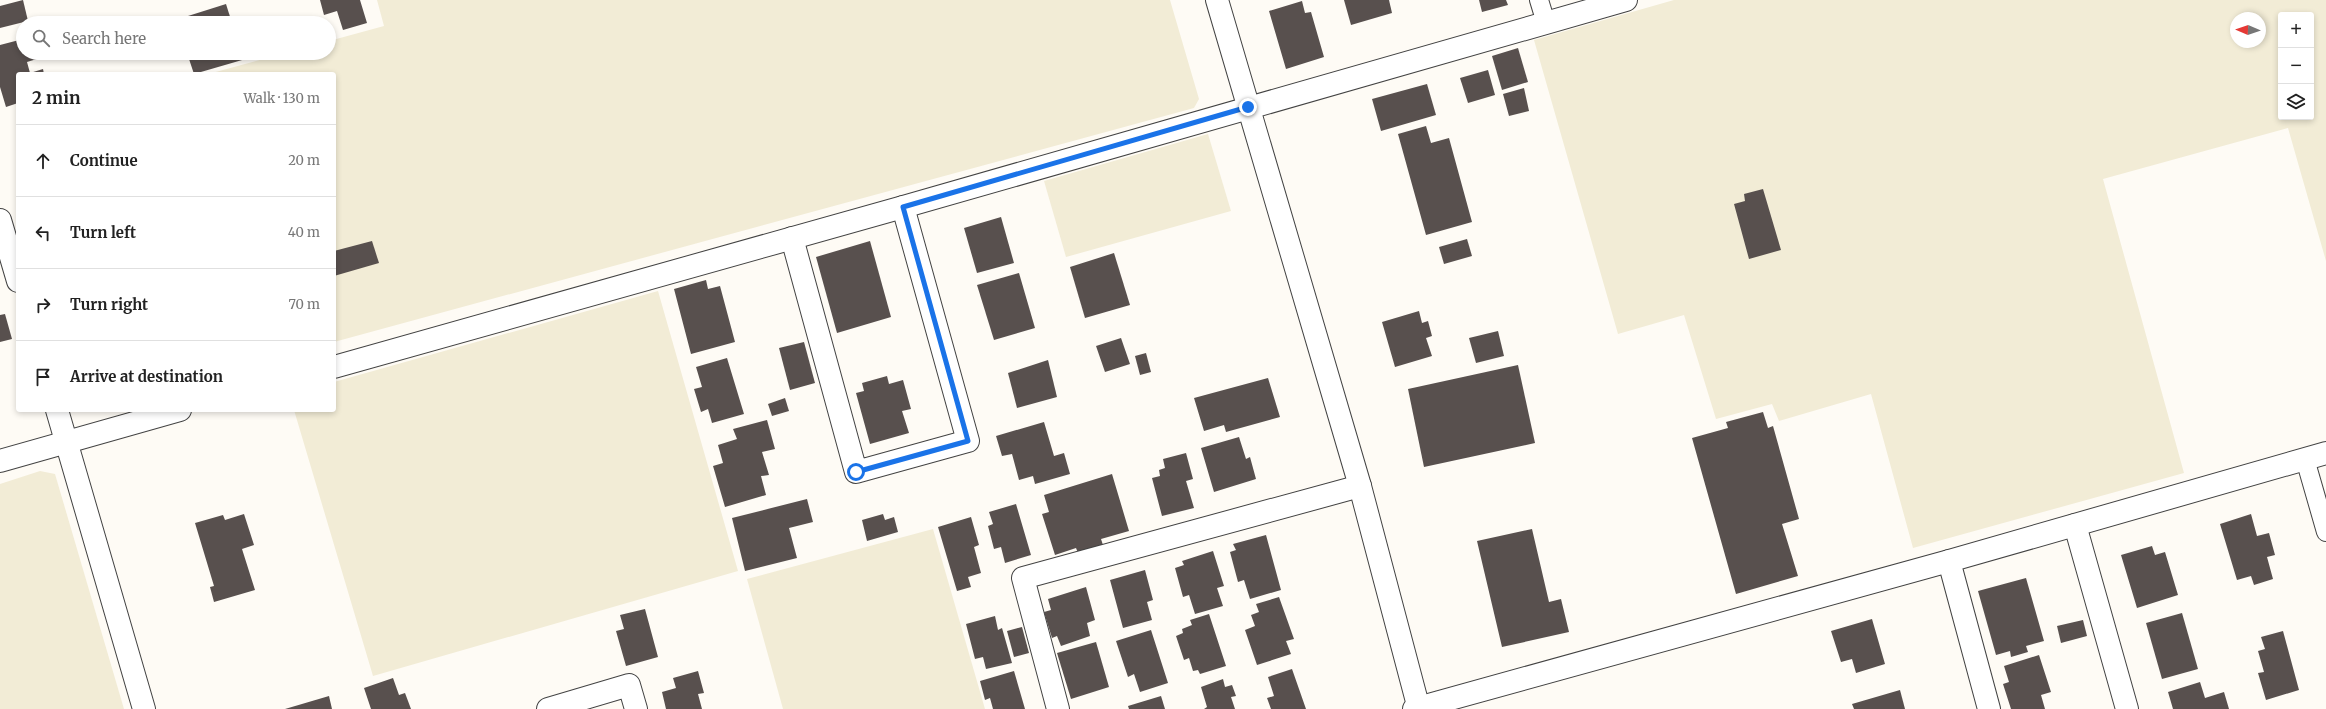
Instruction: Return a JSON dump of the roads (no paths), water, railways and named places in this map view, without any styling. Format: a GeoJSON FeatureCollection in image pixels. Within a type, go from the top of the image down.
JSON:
{"type":"FeatureCollection","features":[{"type":"Feature","properties":{"kind":"street"},"geometry":{"type":"LineString","coordinates":[[1217,0],[1360,486],[1417,708],[1949,561],[2326,453]]}},
{"type":"Feature","properties":{"kind":"street"},"geometry":{"type":"LineString","coordinates":[[336,366],[903,207],[1626,0]]}},
{"type":"Feature","properties":{"kind":"street"},"geometry":{"type":"LineString","coordinates":[[792,238],[856,472],[968,441],[903,207]]}},
{"type":"Feature","properties":{"kind":"street"},"geometry":{"type":"LineString","coordinates":[[0,220],[16,274]]}},
{"type":"Feature","properties":{"kind":"street"},"geometry":{"type":"LineString","coordinates":[[57,412],[144,709]]}},
{"type":"Feature","properties":{"kind":"street"},"geometry":{"type":"LineString","coordinates":[[0,461],[173,412]]}},
{"type":"Feature","properties":{"kind":"street"},"geometry":{"type":"LineString","coordinates":[[1058,709],[1023,578],[1360,486]]}},
{"type":"Feature","properties":{"kind":"street"},"geometry":{"type":"LineString","coordinates":[[2075,525],[2127,709]]}},
{"type":"Feature","properties":{"kind":"street"},"geometry":{"type":"LineString","coordinates":[[1949,561],[1989,709]]}},
{"type":"Feature","properties":{"kind":"street"},"geometry":{"type":"LineString","coordinates":[[548,709],[630,685],[636,709]]}},
{"type":"Feature","properties":{"kind":"lane"},"geometry":{"type":"LineString","coordinates":[[1539,0],[1546,23]]}},
{"type":"Feature","properties":{"kind":"lane"},"geometry":{"type":"LineString","coordinates":[[2305,459],[2326,532]]}}]}
